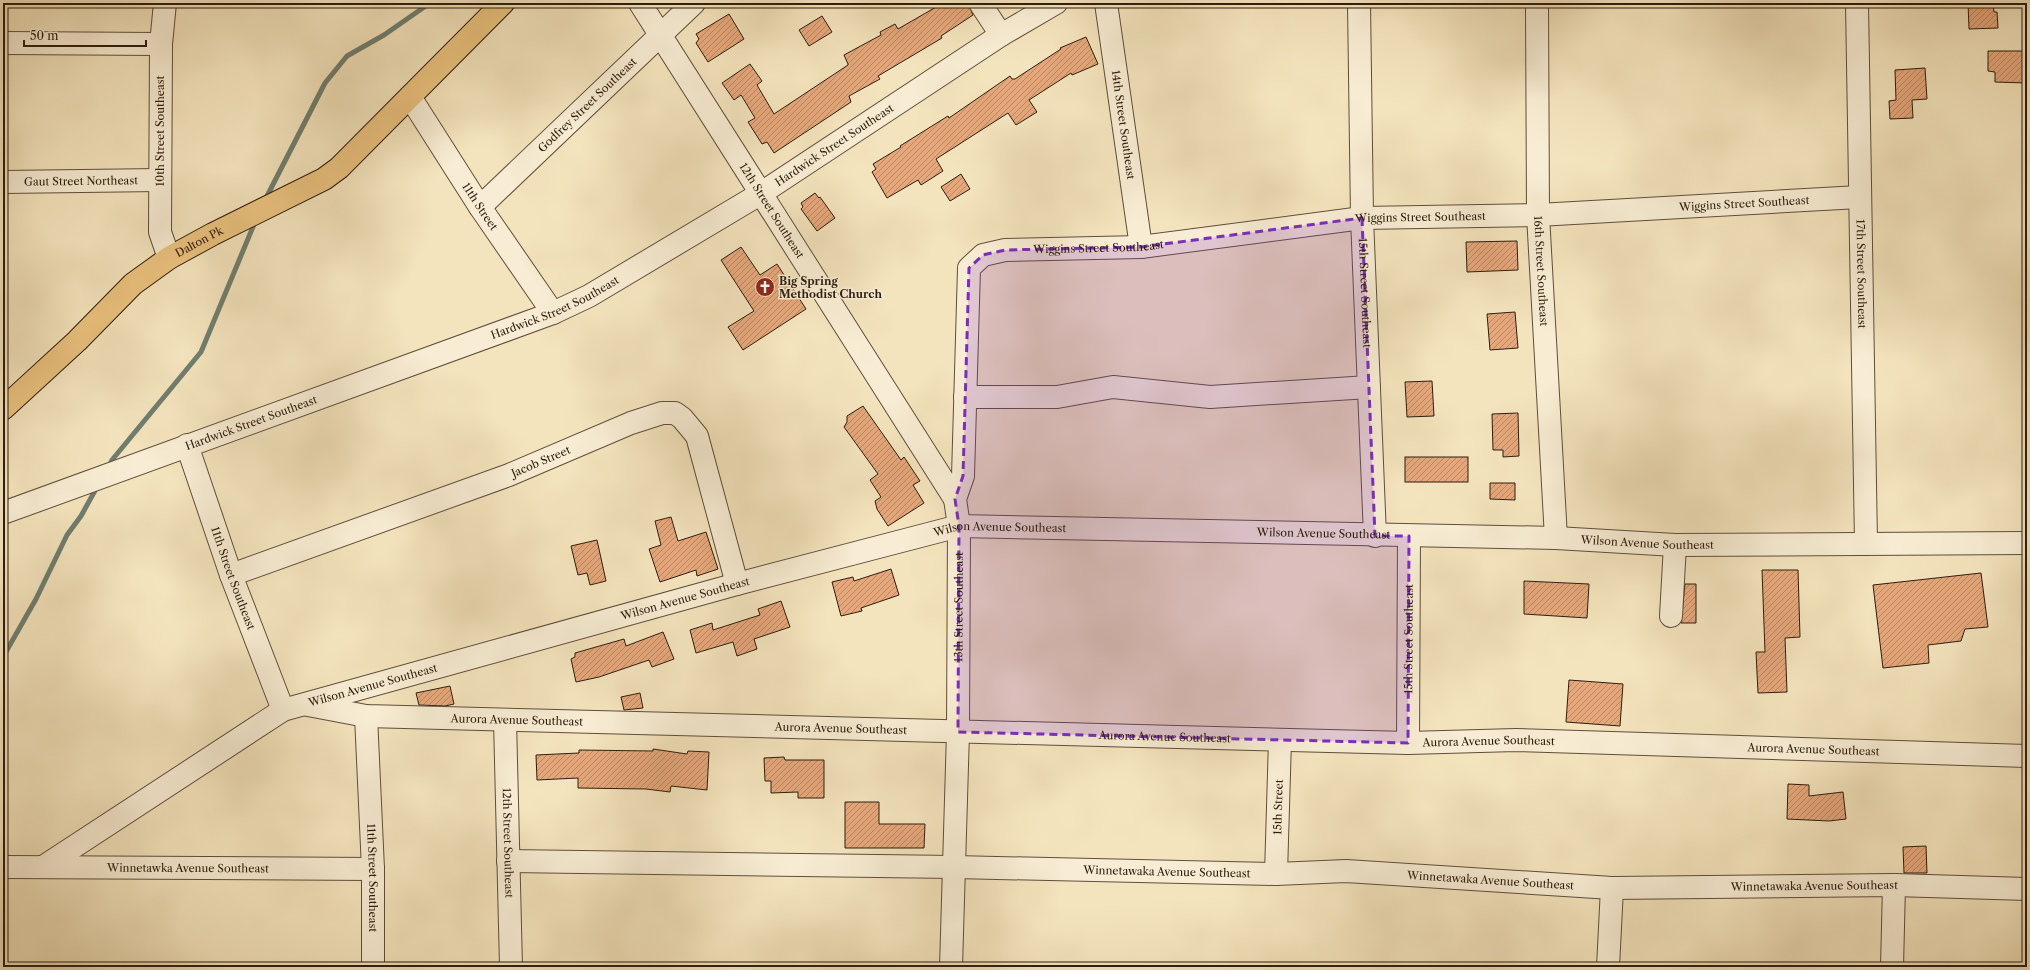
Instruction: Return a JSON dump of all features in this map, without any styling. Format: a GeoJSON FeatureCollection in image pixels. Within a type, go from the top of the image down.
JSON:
{"type":"FeatureCollection","features":[{"type":"Feature","properties":{"kind":"main road","name":"Dalton Pk"},"geometry":{"type":"LineString","coordinates":[[3,410],[77,341],[133,284],[169,258],[213,234],[324,179],[355,154],[503,3]]}},
{"type":"Feature","properties":{"kind":"street","name":"10th Street Southeast"},"geometry":{"type":"LineString","coordinates":[[166,3],[161,44],[160,232],[169,258]]}},
{"type":"Feature","properties":{"kind":"street","name":"12th Street Southeast"},"geometry":{"type":"LineString","coordinates":[[640,3],[955,499]]}},
{"type":"Feature","properties":{"kind":"street","name":"Godfrey Street Southeast"},"geometry":{"type":"LineString","coordinates":[[480,207],[694,3]]}},
{"type":"Feature","properties":{"kind":"street"},"geometry":{"type":"LineString","coordinates":[[980,3],[1001,35]]}},
{"type":"Feature","properties":{"kind":"street","name":"Hardwick Street Southeast"},"geometry":{"type":"LineString","coordinates":[[3,513],[553,313],[589,296],[760,194],[1001,35],[1056,3]]}},
{"type":"Feature","properties":{"kind":"street","name":"14th Street Southeast"},"geometry":{"type":"LineString","coordinates":[[1106,3],[1141,247]]}},
{"type":"Feature","properties":{"kind":"street","name":"15th Street Southeast"},"geometry":{"type":"LineString","coordinates":[[1359,3],[1362,218],[1376,536]]}},
{"type":"Feature","properties":{"kind":"street","name":"16th Street Southeast"},"geometry":{"type":"LineString","coordinates":[[1537,3],[1538,215],[1556,538]]}},
{"type":"Feature","properties":{"kind":"street","name":"17th Street Southeast"},"geometry":{"type":"LineString","coordinates":[[1856,3],[1866,544]]}},
{"type":"Feature","properties":{"kind":"street"},"geometry":{"type":"LineString","coordinates":[[3,43],[161,44]]}},
{"type":"Feature","properties":{"kind":"street","name":"11th Street"},"geometry":{"type":"LineString","coordinates":[[410,97],[480,207],[553,313]]}},
{"type":"Feature","properties":{"kind":"street","name":"Gaut Street Northeast"},"geometry":{"type":"LineString","coordinates":[[3,182],[160,180]]}},
{"type":"Feature","properties":{"kind":"street","name":"Wiggins Street Southeast"},"geometry":{"type":"LineString","coordinates":[[983,255],[1005,250],[1141,247],[1362,218],[1538,215],[1859,197]]}},
{"type":"Feature","properties":{"kind":"street","name":"13th Street Southeast"},"geometry":{"type":"LineString","coordinates":[[951,967],[958,732],[959,526],[955,499],[963,476],[969,268],[983,255]]}},
{"type":"Feature","properties":{"kind":"street"},"geometry":{"type":"LineString","coordinates":[[965,397],[1056,397],[1113,387],[1210,397],[1369,387]]}},
{"type":"Feature","properties":{"kind":"street","name":"Jacob Street"},"geometry":{"type":"LineString","coordinates":[[232,575],[509,475],[631,423],[662,413],[675,414],[682,418],[697,436],[737,584]]}},
{"type":"Feature","properties":{"kind":"street","name":"11th Street Southeast"},"geometry":{"type":"LineString","coordinates":[[187,445],[232,575],[283,710]]}},
{"type":"Feature","properties":{"kind":"street","name":"Wilson Avenue Southeast"},"geometry":{"type":"LineString","coordinates":[[43,867],[283,710],[737,584],[959,526],[1376,536],[1556,538],[1675,545],[2027,543]]}},
{"type":"Feature","properties":{"kind":"street","name":"15th Street Southeast"},"geometry":{"type":"LineString","coordinates":[[1408,743],[1409,536]]}},
{"type":"Feature","properties":{"kind":"street"},"geometry":{"type":"LineString","coordinates":[[1671,616],[1675,545]]}},
{"type":"Feature","properties":{"kind":"street","name":"Aurora Avenue Southeast"},"geometry":{"type":"LineString","coordinates":[[304,704],[366,716],[1408,743],[1516,740],[2027,756]]}},
{"type":"Feature","properties":{"kind":"street","name":"11th Street Southeast"},"geometry":{"type":"LineString","coordinates":[[366,716],[373,869],[373,967]]}},
{"type":"Feature","properties":{"kind":"street","name":"12th Street Southeast"},"geometry":{"type":"LineString","coordinates":[[505,720],[511,967]]}},
{"type":"Feature","properties":{"kind":"street","name":"15th Street"},"geometry":{"type":"LineString","coordinates":[[1276,874],[1280,740]]}},
{"type":"Feature","properties":{"kind":"street","name":"Winnetawaka Avenue Southeast"},"geometry":{"type":"LineString","coordinates":[[508,861],[954,867],[1276,874],[1346,871],[1612,888],[1894,885],[2027,889]]}},
{"type":"Feature","properties":{"kind":"street","name":"Winnetawka Avenue Southeast"},"geometry":{"type":"LineString","coordinates":[[3,867],[373,869]]}},
{"type":"Feature","properties":{"kind":"street"},"geometry":{"type":"LineString","coordinates":[[1892,967],[1894,885]]}},
{"type":"Feature","properties":{"kind":"street"},"geometry":{"type":"LineString","coordinates":[[1608,967],[1612,888]]}},
{"type":"Feature","properties":{"kind":"highlighted area"},"geometry":{"type":"Polygon","coordinates":[[[1362,218],[1375,536],[1409,536],[1408,743],[958,732],[959,526],[955,499],[963,476],[969,268],[983,255],[1005,250],[1141,247],[1362,218]]]}},
{"type":"Feature","properties":{"kind":"building"},"geometry":{"type":"Polygon","coordinates":[[[943,3],[968,3],[973,15],[941,36],[942,38],[878,76],[880,79],[849,96],[851,102],[774,153],[767,142],[762,144],[748,122],[755,118],[741,95],[734,100],[722,83],[750,64],[762,81],[757,85],[774,114],[848,65],[844,55],[881,35],[880,32],[895,24],[898,29],[943,3]]]}},
{"type":"Feature","properties":{"kind":"building"},"geometry":{"type":"Polygon","coordinates":[[[1968,3],[1993,3],[1994,12],[1997,12],[1998,28],[1969,29],[1968,3]]]}},
{"type":"Feature","properties":{"kind":"building"},"geometry":{"type":"Polygon","coordinates":[[[729,14],[744,39],[708,62],[696,43],[699,39],[696,34],[729,14]]]}},
{"type":"Feature","properties":{"kind":"building"},"geometry":{"type":"Polygon","coordinates":[[[822,16],[832,32],[809,46],[799,30],[822,16]]]}},
{"type":"Feature","properties":{"kind":"building"},"geometry":{"type":"Polygon","coordinates":[[[1086,37],[1098,64],[1072,75],[1071,73],[1029,100],[1037,112],[1016,125],[1008,113],[936,159],[943,171],[921,185],[918,180],[887,198],[872,172],[876,169],[873,164],[948,116],[949,118],[1010,76],[1012,79],[1015,79],[1061,49],[1060,48],[1086,37]]]}},
{"type":"Feature","properties":{"kind":"building"},"geometry":{"type":"Polygon","coordinates":[[[1988,51],[2027,51],[2027,83],[1995,82],[1995,72],[1988,71],[1988,51]]]}},
{"type":"Feature","properties":{"kind":"building"},"geometry":{"type":"Polygon","coordinates":[[[1925,68],[1927,99],[1912,100],[1913,118],[1890,119],[1889,101],[1896,100],[1895,70],[1925,68]]]}},
{"type":"Feature","properties":{"kind":"building"},"geometry":{"type":"Polygon","coordinates":[[[961,174],[970,189],[950,201],[941,187],[961,174]]]}},
{"type":"Feature","properties":{"kind":"building"},"geometry":{"type":"Polygon","coordinates":[[[815,193],[819,198],[820,197],[835,218],[817,231],[801,209],[803,207],[801,203],[815,193]]]}},
{"type":"Feature","properties":{"kind":"building"},"geometry":{"type":"Polygon","coordinates":[[[1517,241],[1518,270],[1467,272],[1466,242],[1517,241]]]}},
{"type":"Feature","properties":{"kind":"building","name":"Big Spring Methodist Church"},"geometry":{"type":"Polygon","coordinates":[[[741,247],[760,275],[777,264],[806,309],[743,350],[728,327],[754,311],[721,260],[741,247]]]}},
{"type":"Feature","properties":{"kind":"building"},"geometry":{"type":"Polygon","coordinates":[[[1515,312],[1518,348],[1490,350],[1487,314],[1515,312]]]}},
{"type":"Feature","properties":{"kind":"building"},"geometry":{"type":"Polygon","coordinates":[[[1432,381],[1434,416],[1407,417],[1405,382],[1432,381]]]}},
{"type":"Feature","properties":{"kind":"building"},"geometry":{"type":"Polygon","coordinates":[[[863,406],[901,460],[904,457],[920,481],[913,485],[924,503],[888,526],[877,509],[875,501],[881,497],[870,480],[878,474],[844,427],[847,422],[847,416],[863,406]]]}},
{"type":"Feature","properties":{"kind":"building"},"geometry":{"type":"Polygon","coordinates":[[[1518,413],[1519,456],[1503,457],[1503,450],[1493,450],[1492,414],[1518,413]]]}},
{"type":"Feature","properties":{"kind":"building"},"geometry":{"type":"Polygon","coordinates":[[[1405,457],[1468,457],[1468,482],[1405,482],[1405,457]]]}},
{"type":"Feature","properties":{"kind":"building"},"geometry":{"type":"Polygon","coordinates":[[[1490,483],[1515,483],[1515,500],[1490,499],[1490,483]]]}},
{"type":"Feature","properties":{"kind":"building"},"geometry":{"type":"Polygon","coordinates":[[[671,517],[678,541],[706,532],[718,569],[697,576],[696,570],[660,582],[649,549],[661,545],[655,521],[671,517]]]}},
{"type":"Feature","properties":{"kind":"building"},"geometry":{"type":"Polygon","coordinates":[[[597,540],[606,581],[590,585],[587,573],[578,575],[571,546],[597,540]]]}},
{"type":"Feature","properties":{"kind":"building"},"geometry":{"type":"Polygon","coordinates":[[[891,569],[899,595],[861,608],[862,611],[841,616],[832,582],[853,577],[854,581],[891,569]]]}},
{"type":"Feature","properties":{"kind":"building"},"geometry":{"type":"Polygon","coordinates":[[[1762,570],[1798,570],[1800,637],[1785,638],[1787,692],[1758,693],[1756,652],[1765,652],[1762,570]]]}},
{"type":"Feature","properties":{"kind":"building"},"geometry":{"type":"Polygon","coordinates":[[[1981,573],[1988,627],[1965,629],[1961,641],[1928,645],[1929,663],[1883,668],[1873,585],[1981,573]]]}},
{"type":"Feature","properties":{"kind":"building"},"geometry":{"type":"Polygon","coordinates":[[[1524,581],[1589,584],[1587,618],[1524,614],[1524,581]]]}},
{"type":"Feature","properties":{"kind":"building"},"geometry":{"type":"Polygon","coordinates":[[[1685,584],[1696,584],[1696,623],[1681,623],[1685,584]]]}},
{"type":"Feature","properties":{"kind":"building"},"geometry":{"type":"Polygon","coordinates":[[[781,601],[790,627],[754,639],[757,649],[737,656],[733,642],[696,653],[690,630],[712,623],[713,630],[760,615],[758,609],[781,601]]]}},
{"type":"Feature","properties":{"kind":"building"},"geometry":{"type":"Polygon","coordinates":[[[663,632],[674,659],[652,667],[649,660],[599,677],[576,682],[571,659],[575,657],[575,653],[624,639],[626,646],[663,632]]]}},
{"type":"Feature","properties":{"kind":"building"},"geometry":{"type":"Polygon","coordinates":[[[1569,680],[1623,684],[1620,726],[1566,722],[1569,680]]]}},
{"type":"Feature","properties":{"kind":"building"},"geometry":{"type":"Polygon","coordinates":[[[450,686],[454,704],[445,706],[419,705],[416,693],[450,686]]]}},
{"type":"Feature","properties":{"kind":"building"},"geometry":{"type":"Polygon","coordinates":[[[640,693],[643,708],[624,710],[621,697],[640,693]]]}},
{"type":"Feature","properties":{"kind":"building"},"geometry":{"type":"Polygon","coordinates":[[[653,749],[687,754],[688,751],[709,752],[707,790],[671,786],[670,792],[646,789],[578,788],[578,778],[537,780],[536,755],[579,753],[579,750],[653,751],[653,749]]]}},
{"type":"Feature","properties":{"kind":"building"},"geometry":{"type":"Polygon","coordinates":[[[784,757],[785,760],[824,760],[824,798],[798,798],[798,792],[771,793],[771,781],[765,781],[764,758],[784,757]]]}},
{"type":"Feature","properties":{"kind":"building"},"geometry":{"type":"Polygon","coordinates":[[[1788,784],[1809,785],[1809,796],[1843,792],[1846,819],[1829,821],[1787,819],[1788,784]]]}},
{"type":"Feature","properties":{"kind":"building"},"geometry":{"type":"Polygon","coordinates":[[[845,802],[879,802],[879,824],[925,824],[924,848],[845,848],[845,802]]]}},
{"type":"Feature","properties":{"kind":"building"},"geometry":{"type":"Polygon","coordinates":[[[1926,846],[1927,873],[1904,873],[1903,847],[1926,846]]]}},
{"type":"Feature","properties":{"kind":"waterway"},"geometry":{"type":"LineString","coordinates":[[265,200],[325,83],[347,56],[384,35],[430,3]]}},
{"type":"Feature","properties":{"kind":"waterway"},"geometry":{"type":"LineString","coordinates":[[108,468],[112,460],[201,352],[255,222]]}},
{"type":"Feature","properties":{"kind":"waterway"},"geometry":{"type":"LineString","coordinates":[[3,657],[36,599],[67,535],[81,516],[97,487]]}},
{"type":"Feature","properties":{"kind":"place","name":"Big Spring Methodist Church"},"geometry":{"type":"Point","coordinates":[765,287]}}]}
